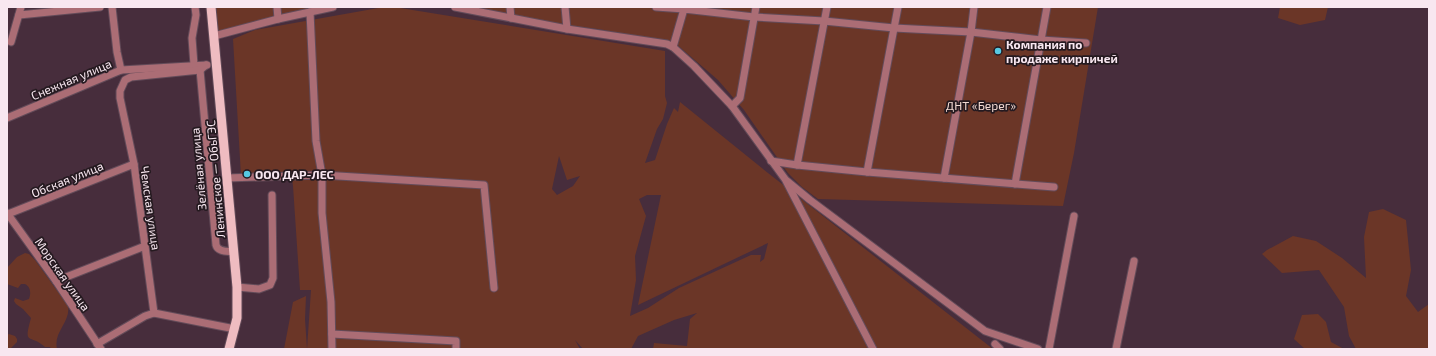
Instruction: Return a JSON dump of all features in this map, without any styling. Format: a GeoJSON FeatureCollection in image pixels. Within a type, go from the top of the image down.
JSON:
{"type":"FeatureCollection","features":[{"type":"Feature","properties":{"kind":"main road","name":"Ленинское — ОбьГЭС"},"geometry":{"type":"LineString","coordinates":[[211,7],[237,287],[237,318],[229,349]]}},
{"type":"Feature","properties":{"kind":"street"},"geometry":{"type":"LineString","coordinates":[[10,42],[21,7]]}},
{"type":"Feature","properties":{"kind":"street"},"geometry":{"type":"LineString","coordinates":[[19,15],[100,7]]}},
{"type":"Feature","properties":{"kind":"street"},"geometry":{"type":"LineString","coordinates":[[112,7],[117,52],[121,70]]}},
{"type":"Feature","properties":{"kind":"street","name":"Зелёная улица"},"geometry":{"type":"LineString","coordinates":[[195,7],[196,15],[192,38],[197,68],[216,245],[220,250],[234,252]]}},
{"type":"Feature","properties":{"kind":"street"},"geometry":{"type":"LineString","coordinates":[[277,7],[278,19]]}},
{"type":"Feature","properties":{"kind":"street"},"geometry":{"type":"LineString","coordinates":[[214,36],[278,19],[333,7]]}},
{"type":"Feature","properties":{"kind":"street"},"geometry":{"type":"LineString","coordinates":[[455,7],[567,28],[660,43],[673,47],[694,66],[732,106],[785,179],[873,349]]}},
{"type":"Feature","properties":{"kind":"street"},"geometry":{"type":"LineString","coordinates":[[510,7],[511,18]]}},
{"type":"Feature","properties":{"kind":"street"},"geometry":{"type":"LineString","coordinates":[[565,7],[567,28]]}},
{"type":"Feature","properties":{"kind":"street"},"geometry":{"type":"LineString","coordinates":[[656,7],[684,8],[754,17],[894,28],[970,32],[1041,40],[1086,43]]}},
{"type":"Feature","properties":{"kind":"street"},"geometry":{"type":"LineString","coordinates":[[732,106],[740,98],[756,7]]}},
{"type":"Feature","properties":{"kind":"street"},"geometry":{"type":"LineString","coordinates":[[797,165],[827,7]]}},
{"type":"Feature","properties":{"kind":"street"},"geometry":{"type":"LineString","coordinates":[[867,172],[898,7]]}},
{"type":"Feature","properties":{"kind":"street"},"geometry":{"type":"LineString","coordinates":[[944,178],[974,7]]}},
{"type":"Feature","properties":{"kind":"street"},"geometry":{"type":"LineString","coordinates":[[1015,184],[1047,7]]}},
{"type":"Feature","properties":{"kind":"street"},"geometry":{"type":"LineString","coordinates":[[673,47],[684,8]]}},
{"type":"Feature","properties":{"kind":"street"},"geometry":{"type":"LineString","coordinates":[[310,12],[316,141],[322,175],[322,213],[331,302],[332,349]]}},
{"type":"Feature","properties":{"kind":"street","name":"Снежная улица"},"geometry":{"type":"LineString","coordinates":[[7,118],[121,70],[197,68],[217,64]]}},
{"type":"Feature","properties":{"kind":"street","name":"Чемская улица"},"geometry":{"type":"LineString","coordinates":[[154,313],[134,164],[120,91],[125,80],[131,77],[197,68]]}},
{"type":"Feature","properties":{"kind":"street"},"geometry":{"type":"LineString","coordinates":[[771,160],[797,165],[867,172],[1054,186]]}},
{"type":"Feature","properties":{"kind":"street","name":"Обская улица"},"geometry":{"type":"LineString","coordinates":[[8,213],[134,164]]}},
{"type":"Feature","properties":{"kind":"street"},"geometry":{"type":"LineString","coordinates":[[227,178],[322,175],[484,184],[494,288]]}},
{"type":"Feature","properties":{"kind":"street"},"geometry":{"type":"LineString","coordinates":[[785,179],[810,200],[985,331],[1038,349]]}},
{"type":"Feature","properties":{"kind":"street"},"geometry":{"type":"LineString","coordinates":[[237,287],[259,289],[270,285],[273,278],[272,196]]}},
{"type":"Feature","properties":{"kind":"street","name":"Морская улица"},"geometry":{"type":"LineString","coordinates":[[8,213],[56,281],[99,347]]}},
{"type":"Feature","properties":{"kind":"street"},"geometry":{"type":"LineString","coordinates":[[1049,349],[1074,216]]}},
{"type":"Feature","properties":{"kind":"street"},"geometry":{"type":"LineString","coordinates":[[56,281],[145,246]]}},
{"type":"Feature","properties":{"kind":"street"},"geometry":{"type":"LineString","coordinates":[[1116,349],[1134,261]]}},
{"type":"Feature","properties":{"kind":"street"},"geometry":{"type":"LineString","coordinates":[[99,347],[144,316],[154,313],[235,329]]}},
{"type":"Feature","properties":{"kind":"street"},"geometry":{"type":"LineString","coordinates":[[332,334],[456,341],[456,349]]}},
{"type":"Feature","properties":{"kind":"green space"},"geometry":{"type":"Polygon","coordinates":[[[215,7],[327,7],[217,32],[215,7]]]}},
{"type":"Feature","properties":{"kind":"green space"},"geometry":{"type":"Polygon","coordinates":[[[384,7],[394,7],[665,51],[665,96],[667,103],[663,119],[657,129],[645,163],[655,160],[667,124],[674,108],[678,112],[680,102],[768,173],[993,349],[653,349],[654,343],[687,346],[690,319],[697,313],[674,320],[638,336],[631,349],[583,349],[575,340],[580,349],[307,349],[311,290],[300,290],[291,172],[241,176],[233,39],[255,30],[384,7]],[[559,156],[552,189],[557,195],[573,186],[580,176],[567,180],[559,156]],[[647,195],[639,199],[646,216],[635,256],[636,280],[630,316],[648,308],[679,288],[751,255],[761,255],[760,262],[764,259],[768,243],[638,305],[661,195],[647,195]]]}},
{"type":"Feature","properties":{"kind":"green space","name":"ДНТ «Берег»"},"geometry":{"type":"Polygon","coordinates":[[[472,7],[1098,7],[1074,153],[1063,206],[818,199],[802,187],[788,173],[744,110],[718,80],[675,43],[598,29],[572,26],[472,7]]]}},
{"type":"Feature","properties":{"kind":"green space"},"geometry":{"type":"Polygon","coordinates":[[[1280,7],[1328,7],[1325,20],[1300,25],[1278,18],[1280,7]]]}},
{"type":"Feature","properties":{"kind":"green space"},"geometry":{"type":"Polygon","coordinates":[[[1383,209],[1406,220],[1411,270],[1406,296],[1418,312],[1429,304],[1429,349],[1356,349],[1349,336],[1344,307],[1319,270],[1282,273],[1262,254],[1293,236],[1316,241],[1342,258],[1366,278],[1364,237],[1369,212],[1383,209]]]}},
{"type":"Feature","properties":{"kind":"green space"},"geometry":{"type":"Polygon","coordinates":[[[25,253],[29,254],[35,260],[68,306],[67,317],[57,337],[57,349],[45,347],[29,338],[28,333],[31,318],[14,301],[15,298],[23,301],[29,299],[29,289],[25,284],[21,284],[18,288],[7,284],[7,268],[17,257],[25,253]]]}},
{"type":"Feature","properties":{"kind":"green space"},"geometry":{"type":"Polygon","coordinates":[[[306,296],[305,319],[307,349],[284,349],[293,302],[306,296]]]}},
{"type":"Feature","properties":{"kind":"green space"},"geometry":{"type":"Polygon","coordinates":[[[1318,314],[1326,322],[1331,342],[1344,349],[1305,349],[1294,339],[1302,315],[1318,314]]]}},
{"type":"Feature","properties":{"kind":"green space"},"geometry":{"type":"Polygon","coordinates":[[[9,334],[15,336],[17,342],[10,349],[7,349],[7,335],[9,334]]]}},
{"type":"Feature","properties":{"kind":"place","name":"Компания по продаже кирпичей"},"geometry":{"type":"Point","coordinates":[998,51]}},
{"type":"Feature","properties":{"kind":"place","name":"ООО ДАР-ЛЕС"},"geometry":{"type":"Point","coordinates":[247,174]}}]}
